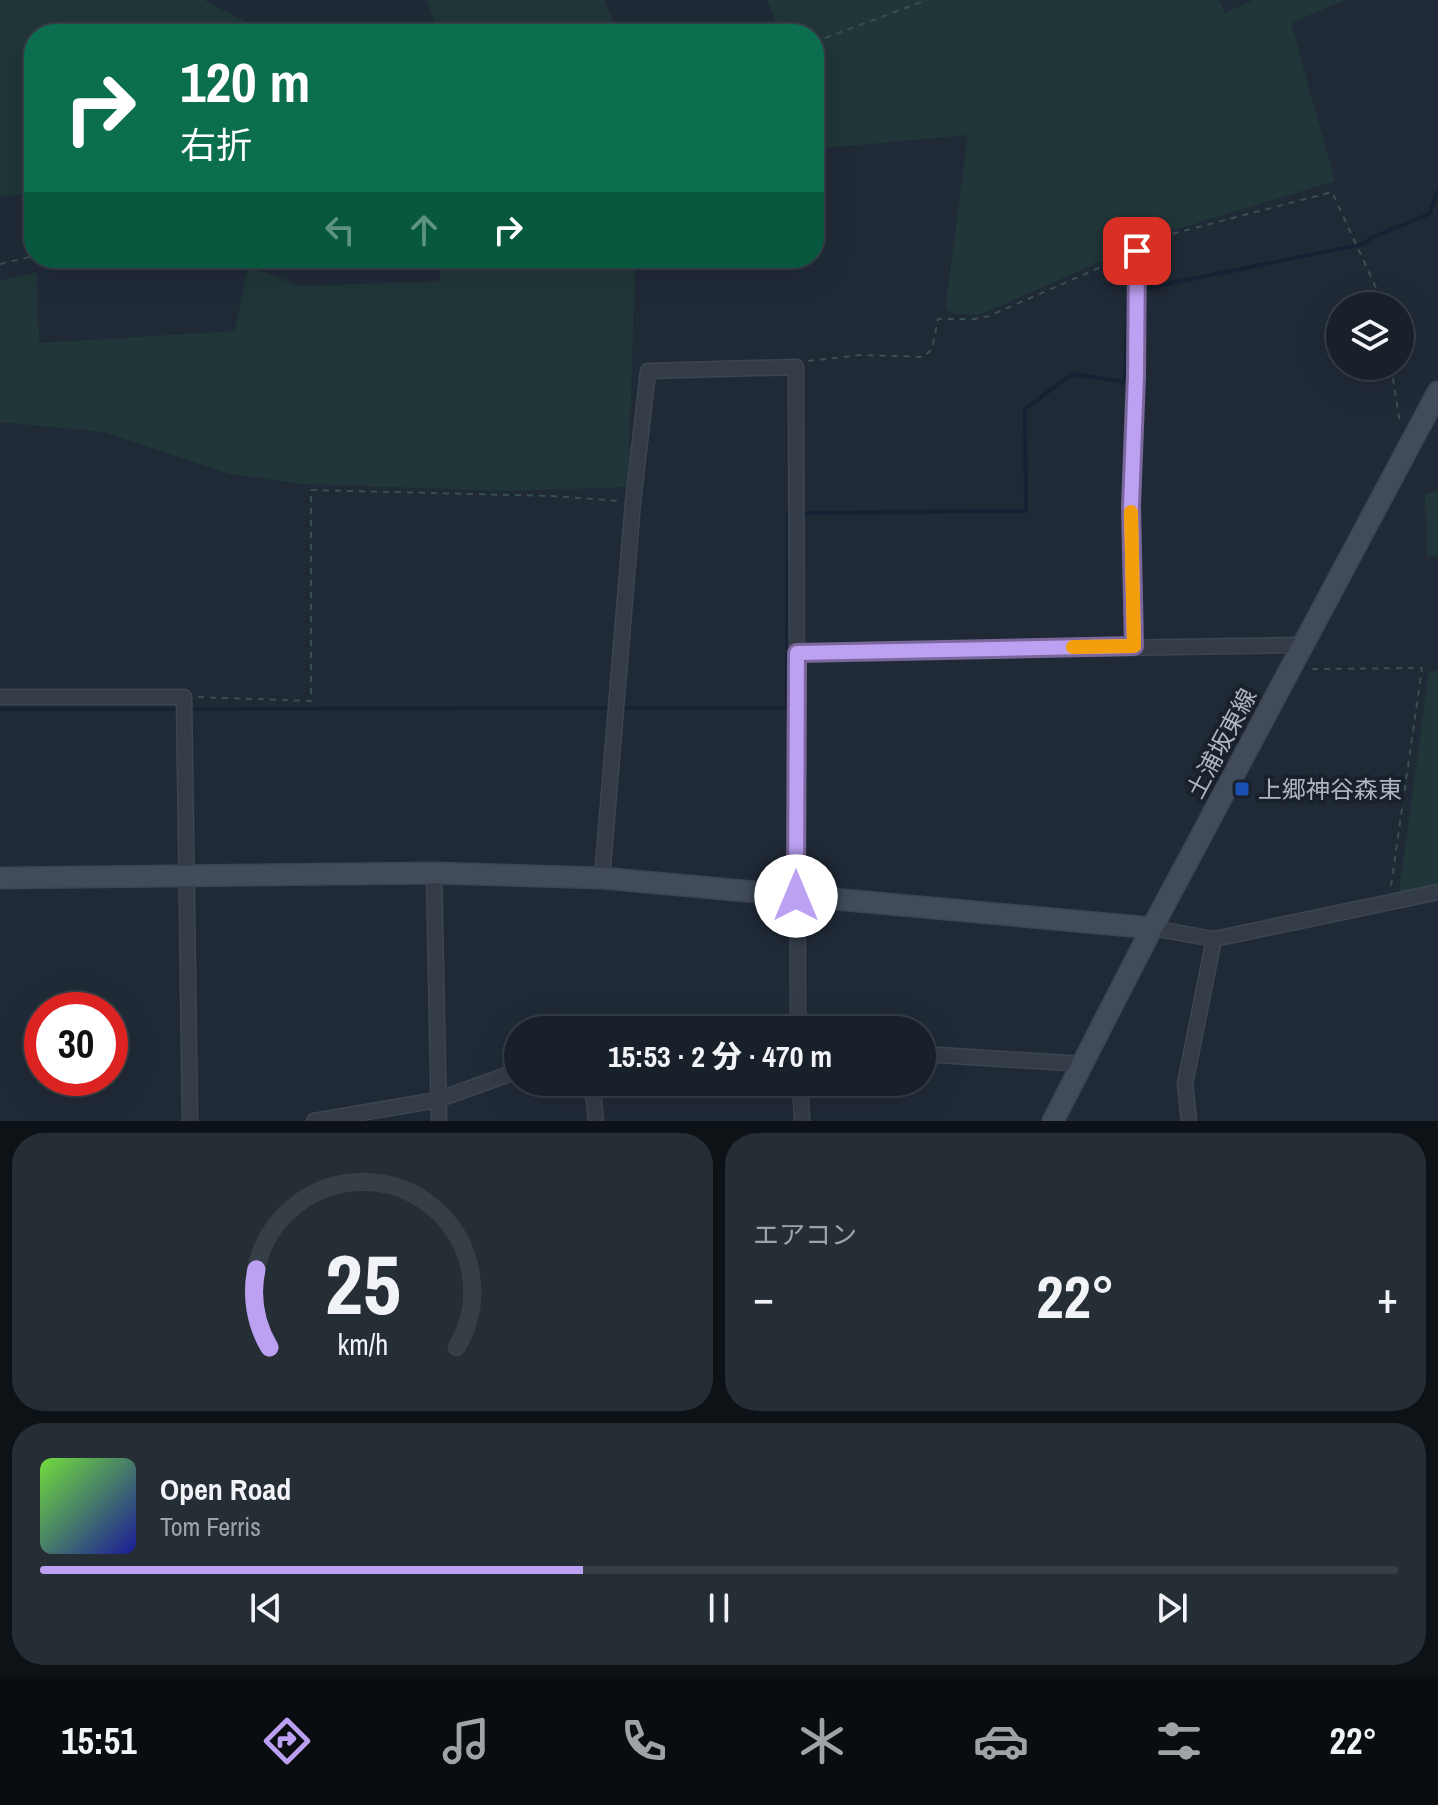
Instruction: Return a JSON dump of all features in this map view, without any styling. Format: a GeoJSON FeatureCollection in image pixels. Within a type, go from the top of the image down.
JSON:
{"type":"FeatureCollection","features":[{"type":"Feature","properties":{"kind":"street"},"geometry":{"type":"LineString","coordinates":[[1134,646],[1131,506],[1137,251]]}},
{"type":"Feature","properties":{"kind":"street"},"geometry":{"type":"LineString","coordinates":[[602,878],[633,502],[648,371],[796,367],[798,1016]]}},
{"type":"Feature","properties":{"kind":"street","name":"土浦坂東線"},"geometry":{"type":"LineString","coordinates":[[1053,1121],[1152,928],[1438,392]]}},
{"type":"Feature","properties":{"kind":"street"},"geometry":{"type":"LineString","coordinates":[[797,653],[1303,645]]}},
{"type":"Feature","properties":{"kind":"street"},"geometry":{"type":"LineString","coordinates":[[0,697],[184,697],[190,1121]]}},
{"type":"Feature","properties":{"kind":"street"},"geometry":{"type":"LineString","coordinates":[[434,873],[439,1121]]}},
{"type":"Feature","properties":{"kind":"street"},"geometry":{"type":"LineString","coordinates":[[0,878],[434,873],[602,878],[1152,928],[1214,939],[1438,892]]}},
{"type":"Feature","properties":{"kind":"street"},"geometry":{"type":"LineString","coordinates":[[1189,1121],[1185,1084],[1214,939]]}},
{"type":"Feature","properties":{"kind":"street"},"geometry":{"type":"LineString","coordinates":[[936,1055],[1084,1064]]}},
{"type":"Feature","properties":{"kind":"street"},"geometry":{"type":"LineString","coordinates":[[314,1121],[437,1100],[504,1076]]}},
{"type":"Feature","properties":{"kind":"street"},"geometry":{"type":"LineString","coordinates":[[593,1096],[596,1121]]}},
{"type":"Feature","properties":{"kind":"street"},"geometry":{"type":"LineString","coordinates":[[801,1096],[802,1121]]}},
{"type":"Feature","properties":{"kind":"path"},"geometry":{"type":"LineString","coordinates":[[824,38],[927,0]]}},
{"type":"Feature","properties":{"kind":"path"},"geometry":{"type":"LineString","coordinates":[[796,367],[809,360],[861,355],[924,357],[932,349],[938,319],[989,316],[1168,235],[1332,192],[1378,292]]}},
{"type":"Feature","properties":{"kind":"path"},"geometry":{"type":"LineString","coordinates":[[0,264],[24,258]]}},
{"type":"Feature","properties":{"kind":"path"},"geometry":{"type":"LineString","coordinates":[[1393,380],[1405,456]]}},
{"type":"Feature","properties":{"kind":"path"},"geometry":{"type":"LineString","coordinates":[[184,697],[311,701],[311,490],[552,496],[633,502]]}},
{"type":"Feature","properties":{"kind":"path"},"geometry":{"type":"LineString","coordinates":[[1290,669],[1422,668],[1388,902]]}},
{"type":"Feature","properties":{"kind":"green space"},"geometry":{"type":"Polygon","coordinates":[[[0,0],[204,0],[250,24],[24,24],[24,194],[0,197],[0,0]]]}},
{"type":"Feature","properties":{"kind":"green space"},"geometry":{"type":"Polygon","coordinates":[[[427,0],[604,0],[615,24],[435,24],[427,0]]]}},
{"type":"Feature","properties":{"kind":"green space"},"geometry":{"type":"Polygon","coordinates":[[[767,0],[1219,0],[1225,13],[1253,0],[1345,0],[1291,23],[1335,181],[1168,232],[979,315],[957,314],[945,310],[968,135],[824,148],[824,24],[777,24],[767,0]]]}},
{"type":"Feature","properties":{"kind":"green space"},"geometry":{"type":"Polygon","coordinates":[[[248,268],[301,286],[440,281],[440,268],[635,268],[628,487],[508,491],[302,484],[230,474],[104,432],[0,422],[0,281],[37,272],[39,343],[235,331],[248,268]]]}},
{"type":"Feature","properties":{"kind":"green space"},"geometry":{"type":"Polygon","coordinates":[[[1438,490],[1438,556],[1427,557],[1425,494],[1438,490]]]}},
{"type":"Feature","properties":{"kind":"green space"},"geometry":{"type":"Polygon","coordinates":[[[1438,670],[1438,884],[1399,893],[1429,671],[1438,670]]]}},
{"type":"Feature","properties":{"kind":"waterway"},"geometry":{"type":"LineString","coordinates":[[621,708],[787,708],[788,513],[1026,511],[1025,409],[1072,374],[1125,382],[1128,292],[1363,244],[1429,214],[1438,191]]}},
{"type":"Feature","properties":{"kind":"waterway"},"geometry":{"type":"LineString","coordinates":[[189,709],[612,708]]}},
{"type":"Feature","properties":{"kind":"waterway"},"geometry":{"type":"LineString","coordinates":[[0,709],[180,709]]}},
{"type":"Feature","properties":{"kind":"slow traffic"},"geometry":{"type":"LineString","coordinates":[[1073,647],[1134,646],[1131,512]]}},
{"type":"Feature","properties":{"kind":"place","name":"上郷神谷森東"},"geometry":{"type":"Point","coordinates":[1242,789]}},
{"type":"Feature","properties":{"kind":"route"},"geometry":{"type":"LineString","coordinates":[[796,896],[797,653],[1134,646],[1131,506],[1137,251]]}}]}
